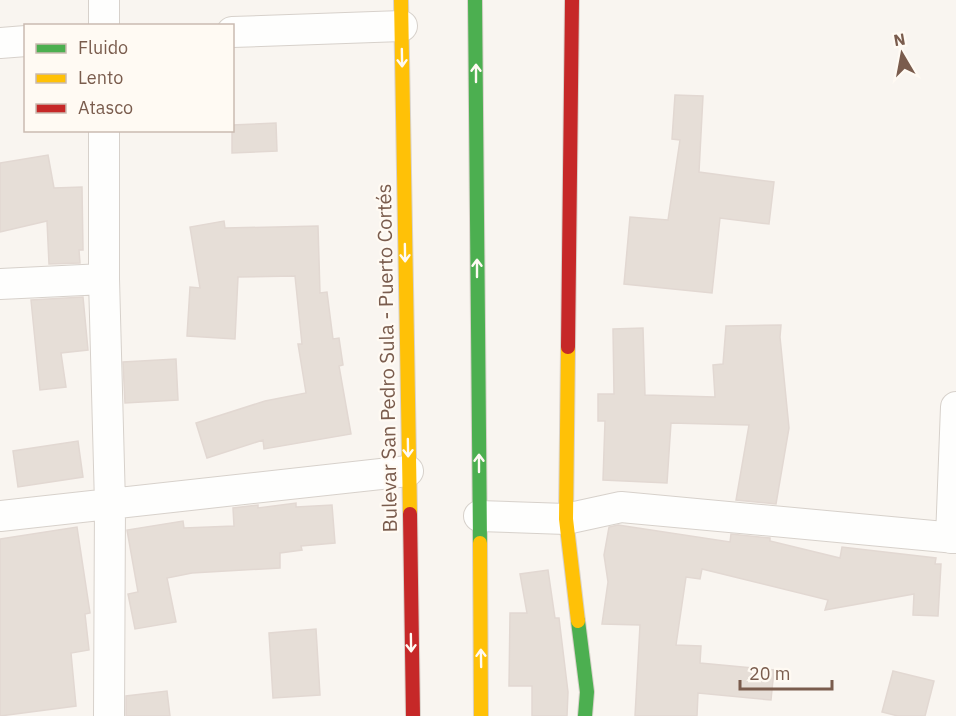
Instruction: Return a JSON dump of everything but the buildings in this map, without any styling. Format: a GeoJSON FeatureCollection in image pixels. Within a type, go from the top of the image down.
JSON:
{"type":"FeatureCollection","features":[{"type":"Feature","properties":{"kind":"main road"},"geometry":{"type":"LineString","coordinates":[[476,0],[481,716]]}},
{"type":"Feature","properties":{"kind":"main road"},"geometry":{"type":"LineString","coordinates":[[572,0],[566,519],[587,692],[585,716]]}},
{"type":"Feature","properties":{"kind":"main road","name":"Bulevar San Pedro Sula - Puerto Cortés"},"geometry":{"type":"LineString","coordinates":[[401,13],[413,716]]}},
{"type":"Feature","properties":{"kind":"street"},"geometry":{"type":"LineString","coordinates":[[104,0],[104,24]]}},
{"type":"Feature","properties":{"kind":"street"},"geometry":{"type":"LineString","coordinates":[[234,32],[401,13]]}},
{"type":"Feature","properties":{"kind":"street"},"geometry":{"type":"LineString","coordinates":[[0,43],[24,41]]}},
{"type":"Feature","properties":{"kind":"street"},"geometry":{"type":"LineString","coordinates":[[104,132],[104,279],[110,504],[109,716]]}},
{"type":"Feature","properties":{"kind":"street"},"geometry":{"type":"LineString","coordinates":[[0,284],[104,279]]}},
{"type":"Feature","properties":{"kind":"street"},"geometry":{"type":"LineString","coordinates":[[479,516],[566,519],[621,507],[954,538],[956,407]]}},
{"type":"Feature","properties":{"kind":"street"},"geometry":{"type":"LineString","coordinates":[[0,516],[408,471]]}},
{"type":"Feature","properties":{"kind":"traffic: fast"},"geometry":{"type":"LineString","coordinates":[[475,0],[480,543]]}},
{"type":"Feature","properties":{"kind":"traffic: fast"},"geometry":{"type":"LineString","coordinates":[[578,621],[587,692],[585,716]]}},
{"type":"Feature","properties":{"kind":"traffic: slow"},"geometry":{"type":"LineString","coordinates":[[401,0],[410,514]]}},
{"type":"Feature","properties":{"kind":"traffic: slow"},"geometry":{"type":"LineString","coordinates":[[568,347],[566,519],[578,621]]}},
{"type":"Feature","properties":{"kind":"traffic: slow"},"geometry":{"type":"LineString","coordinates":[[480,543],[481,716]]}},
{"type":"Feature","properties":{"kind":"traffic: jam"},"geometry":{"type":"LineString","coordinates":[[568,347],[572,0]]}},
{"type":"Feature","properties":{"kind":"traffic: jam"},"geometry":{"type":"LineString","coordinates":[[410,514],[413,716]]}}]}
